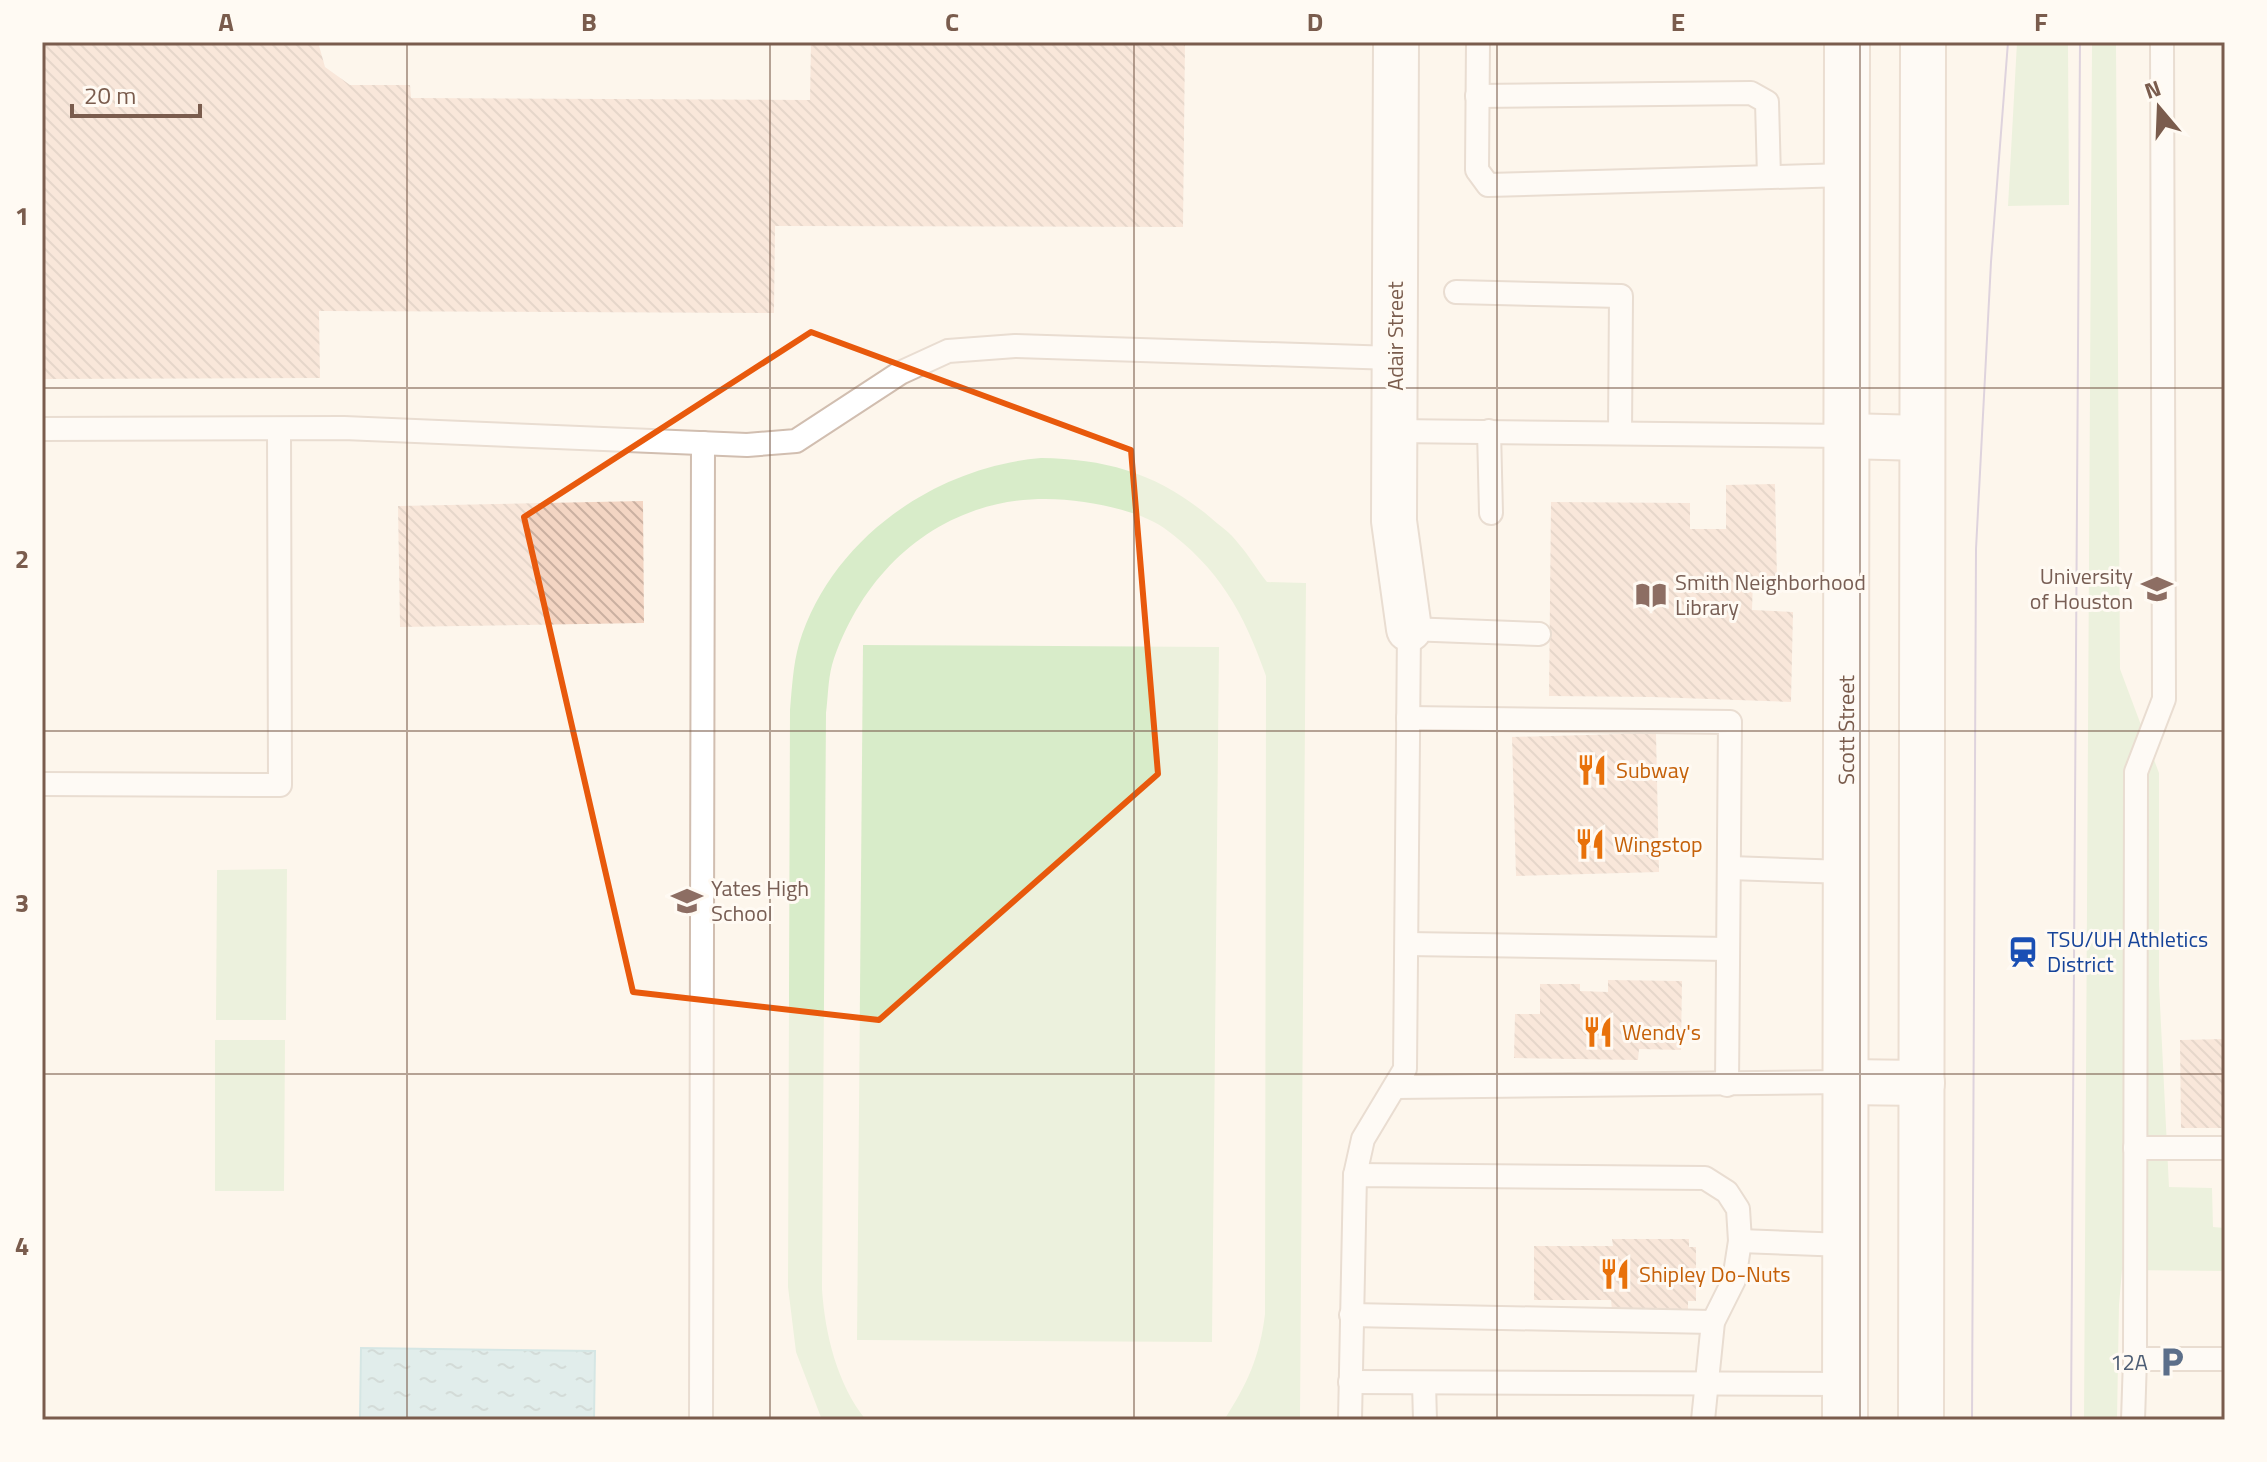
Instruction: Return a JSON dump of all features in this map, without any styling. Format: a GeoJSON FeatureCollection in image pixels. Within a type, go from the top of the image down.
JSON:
{"type":"FeatureCollection","features":[{"type":"Feature","properties":{"kind":"main road","name":"Adair Street"},"geometry":{"type":"LineString","coordinates":[[1396,42],[1394,521],[1409,629]]}},
{"type":"Feature","properties":{"kind":"main road","name":"Scott Street"},"geometry":{"type":"LineString","coordinates":[[1845,1402],[1847,42]]}},
{"type":"Feature","properties":{"kind":"main road"},"geometry":{"type":"LineString","coordinates":[[1921,1420],[1923,42]]}},
{"type":"Feature","properties":{"kind":"main road"},"geometry":{"type":"LineString","coordinates":[[1846,436],[1922,438]]}},
{"type":"Feature","properties":{"kind":"main road"},"geometry":{"type":"LineString","coordinates":[[1845,1082],[1922,1083]]}},
{"type":"Feature","properties":{"kind":"lane"},"geometry":{"type":"LineString","coordinates":[[1478,42],[1477,170],[1488,185],[1846,175]]}},
{"type":"Feature","properties":{"kind":"lane"},"geometry":{"type":"LineString","coordinates":[[2133,1420],[2136,772],[2164,699],[2162,42]]}},
{"type":"Feature","properties":{"kind":"lane"},"geometry":{"type":"LineString","coordinates":[[1477,96],[1751,93],[1767,102],[1769,177]]}},
{"type":"Feature","properties":{"kind":"lane"},"geometry":{"type":"LineString","coordinates":[[1456,292],[1621,296],[1620,433]]}},
{"type":"Feature","properties":{"kind":"lane"},"geometry":{"type":"LineString","coordinates":[[42,429],[344,428],[747,445],[796,441],[900,373],[948,351],[1015,346],[1394,358]]}},
{"type":"Feature","properties":{"kind":"lane"},"geometry":{"type":"LineString","coordinates":[[42,784],[280,785],[279,429]]}},
{"type":"Feature","properties":{"kind":"lane"},"geometry":{"type":"LineString","coordinates":[[1394,431],[1846,436]]}},
{"type":"Feature","properties":{"kind":"lane"},"geometry":{"type":"LineString","coordinates":[[1489,431],[1491,513]]}},
{"type":"Feature","properties":{"kind":"lane"},"geometry":{"type":"LineString","coordinates":[[701,1420],[703,443]]}},
{"type":"Feature","properties":{"kind":"lane"},"geometry":{"type":"LineString","coordinates":[[1350,1420],[1355,1175],[1363,1139],[1405,1069],[1409,629],[1539,634]]}},
{"type":"Feature","properties":{"kind":"lane"},"geometry":{"type":"LineString","coordinates":[[1408,718],[1730,722],[1727,1085]]}},
{"type":"Feature","properties":{"kind":"lane"},"geometry":{"type":"LineString","coordinates":[[1730,868],[1845,872]]}},
{"type":"Feature","properties":{"kind":"lane"},"geometry":{"type":"LineString","coordinates":[[1407,944],[1728,949]]}},
{"type":"Feature","properties":{"kind":"lane"},"geometry":{"type":"LineString","coordinates":[[1396,1087],[1845,1082]]}},
{"type":"Feature","properties":{"kind":"lane"},"geometry":{"type":"LineString","coordinates":[[2135,1148],[2225,1148]]}},
{"type":"Feature","properties":{"kind":"lane"},"geometry":{"type":"LineString","coordinates":[[1355,1175],[1705,1178],[1727,1192],[1738,1209],[1740,1241],[1734,1280],[1713,1322],[1703,1420]]}},
{"type":"Feature","properties":{"kind":"lane"},"geometry":{"type":"LineString","coordinates":[[1740,1241],[1845,1245]]}},
{"type":"Feature","properties":{"kind":"lane"},"geometry":{"type":"LineString","coordinates":[[1351,1315],[1713,1322]]}},
{"type":"Feature","properties":{"kind":"lane"},"geometry":{"type":"LineString","coordinates":[[2135,1359],[2225,1359]]}},
{"type":"Feature","properties":{"kind":"lane"},"geometry":{"type":"LineString","coordinates":[[1350,1382],[1707,1384],[1845,1402]]}},
{"type":"Feature","properties":{"kind":"lane"},"geometry":{"type":"LineString","coordinates":[[1424,1383],[1425,1420]]}},
{"type":"Feature","properties":{"kind":"highlighted area"},"geometry":{"type":"Polygon","coordinates":[[[811,332],[1131,450],[1158,774],[879,1020],[633,992],[524,517],[811,332]]]}},
{"type":"Feature","properties":{"kind":"green space"},"geometry":{"type":"Polygon","coordinates":[[[2017,42],[2068,42],[2069,205],[2008,206],[2017,42]]]}},
{"type":"Feature","properties":{"kind":"green space"},"geometry":{"type":"Polygon","coordinates":[[[2092,42],[2116,42],[2120,669],[2159,773],[2159,984],[2169,1187],[2212,1188],[2213,1227],[2225,1228],[2225,1271],[2122,1270],[2117,1420],[2084,1420],[2092,42]]]}},
{"type":"Feature","properties":{"kind":"green space"},"geometry":{"type":"Polygon","coordinates":[[[1041,458],[1111,466],[1152,480],[1192,503],[1229,533],[1267,582],[1306,583],[1300,1420],[1224,1420],[1251,1370],[1265,1314],[1266,676],[1239,612],[1200,559],[1164,528],[1146,518],[1084,502],[1040,499],[999,504],[961,516],[927,534],[896,559],[870,590],[848,625],[832,665],[826,713],[822,1289],[834,1358],[847,1391],[866,1420],[822,1420],[796,1352],[788,1287],[790,710],[799,644],[814,606],[835,572],[862,541],[892,515],[926,493],[963,476],[1001,464],[1041,458]]]}},
{"type":"Feature","properties":{"kind":"green space"},"geometry":{"type":"Polygon","coordinates":[[[863,645],[1219,647],[1212,1342],[857,1340],[863,645]]]}},
{"type":"Feature","properties":{"kind":"green space"},"geometry":{"type":"Polygon","coordinates":[[[287,869],[286,1020],[216,1020],[217,870],[287,869]]]}},
{"type":"Feature","properties":{"kind":"green space"},"geometry":{"type":"Polygon","coordinates":[[[215,1040],[285,1040],[284,1191],[215,1191],[215,1040]]]}},
{"type":"Feature","properties":{"kind":"water"},"geometry":{"type":"Polygon","coordinates":[[[361,1348],[595,1351],[594,1420],[360,1420],[361,1348]]]}},
{"type":"Feature","properties":{"kind":"building"},"geometry":{"type":"Polygon","coordinates":[[[42,42],[318,42],[325,67],[350,85],[410,85],[411,98],[810,100],[811,42],[1185,42],[1183,227],[775,226],[774,313],[319,311],[320,378],[42,379],[42,42]]]}},
{"type":"Feature","properties":{"kind":"building","name":"Smith Neighborhood Library"},"geometry":{"type":"Polygon","coordinates":[[[1775,484],[1777,580],[1753,580],[1752,610],[1793,612],[1791,702],[1549,696],[1551,502],[1690,503],[1690,529],[1726,529],[1726,485],[1775,484]]]}},
{"type":"Feature","properties":{"kind":"building"},"geometry":{"type":"Polygon","coordinates":[[[643,501],[644,623],[400,627],[398,506],[643,501]]]}},
{"type":"Feature","properties":{"kind":"building"},"geometry":{"type":"Polygon","coordinates":[[[1656,733],[1659,872],[1516,876],[1512,737],[1656,733]]]}},
{"type":"Feature","properties":{"kind":"building","name":"Wendy's"},"geometry":{"type":"Polygon","coordinates":[[[1608,980],[1682,981],[1681,1050],[1639,1049],[1638,1060],[1514,1058],[1515,1014],[1540,1014],[1540,984],[1580,984],[1580,991],[1608,992],[1608,980]]]}},
{"type":"Feature","properties":{"kind":"building"},"geometry":{"type":"Polygon","coordinates":[[[2225,1039],[2225,1128],[2181,1128],[2180,1040],[2225,1039]]]}},
{"type":"Feature","properties":{"kind":"building","name":"Shipley Do-Nuts"},"geometry":{"type":"Polygon","coordinates":[[[1612,1239],[1689,1239],[1689,1247],[1696,1247],[1696,1301],[1688,1301],[1688,1310],[1612,1310],[1611,1300],[1534,1300],[1534,1246],[1613,1246],[1612,1239]]]}},
{"type":"Feature","properties":{"kind":"tram line"},"geometry":{"type":"LineString","coordinates":[[1972,1420],[1976,549],[1991,262],[2008,42]]}},
{"type":"Feature","properties":{"kind":"tram line"},"geometry":{"type":"LineString","coordinates":[[2071,1420],[2080,42]]}},
{"type":"Feature","properties":{"kind":"place","name":"University of Houston"},"geometry":{"type":"Point","coordinates":[2157,589]}},
{"type":"Feature","properties":{"kind":"place","name":"Smith Neighborhood Library"},"geometry":{"type":"Point","coordinates":[1651,595]}},
{"type":"Feature","properties":{"kind":"place","name":"Subway"},"geometry":{"type":"Point","coordinates":[1592,770]}},
{"type":"Feature","properties":{"kind":"place","name":"Wingstop"},"geometry":{"type":"Point","coordinates":[1590,844]}},
{"type":"Feature","properties":{"kind":"place","name":"Yates High School"},"geometry":{"type":"Point","coordinates":[687,901]}},
{"type":"Feature","properties":{"kind":"place","name":"TSU/UH Athletics District"},"geometry":{"type":"Point","coordinates":[2023,952]}},
{"type":"Feature","properties":{"kind":"place","name":"Wendy's"},"geometry":{"type":"Point","coordinates":[1598,1032]}},
{"type":"Feature","properties":{"kind":"place","name":"Shipley Do-Nuts"},"geometry":{"type":"Point","coordinates":[1615,1274]}},
{"type":"Feature","properties":{"kind":"place","name":"12A"},"geometry":{"type":"Point","coordinates":[2172,1362]}}]}
